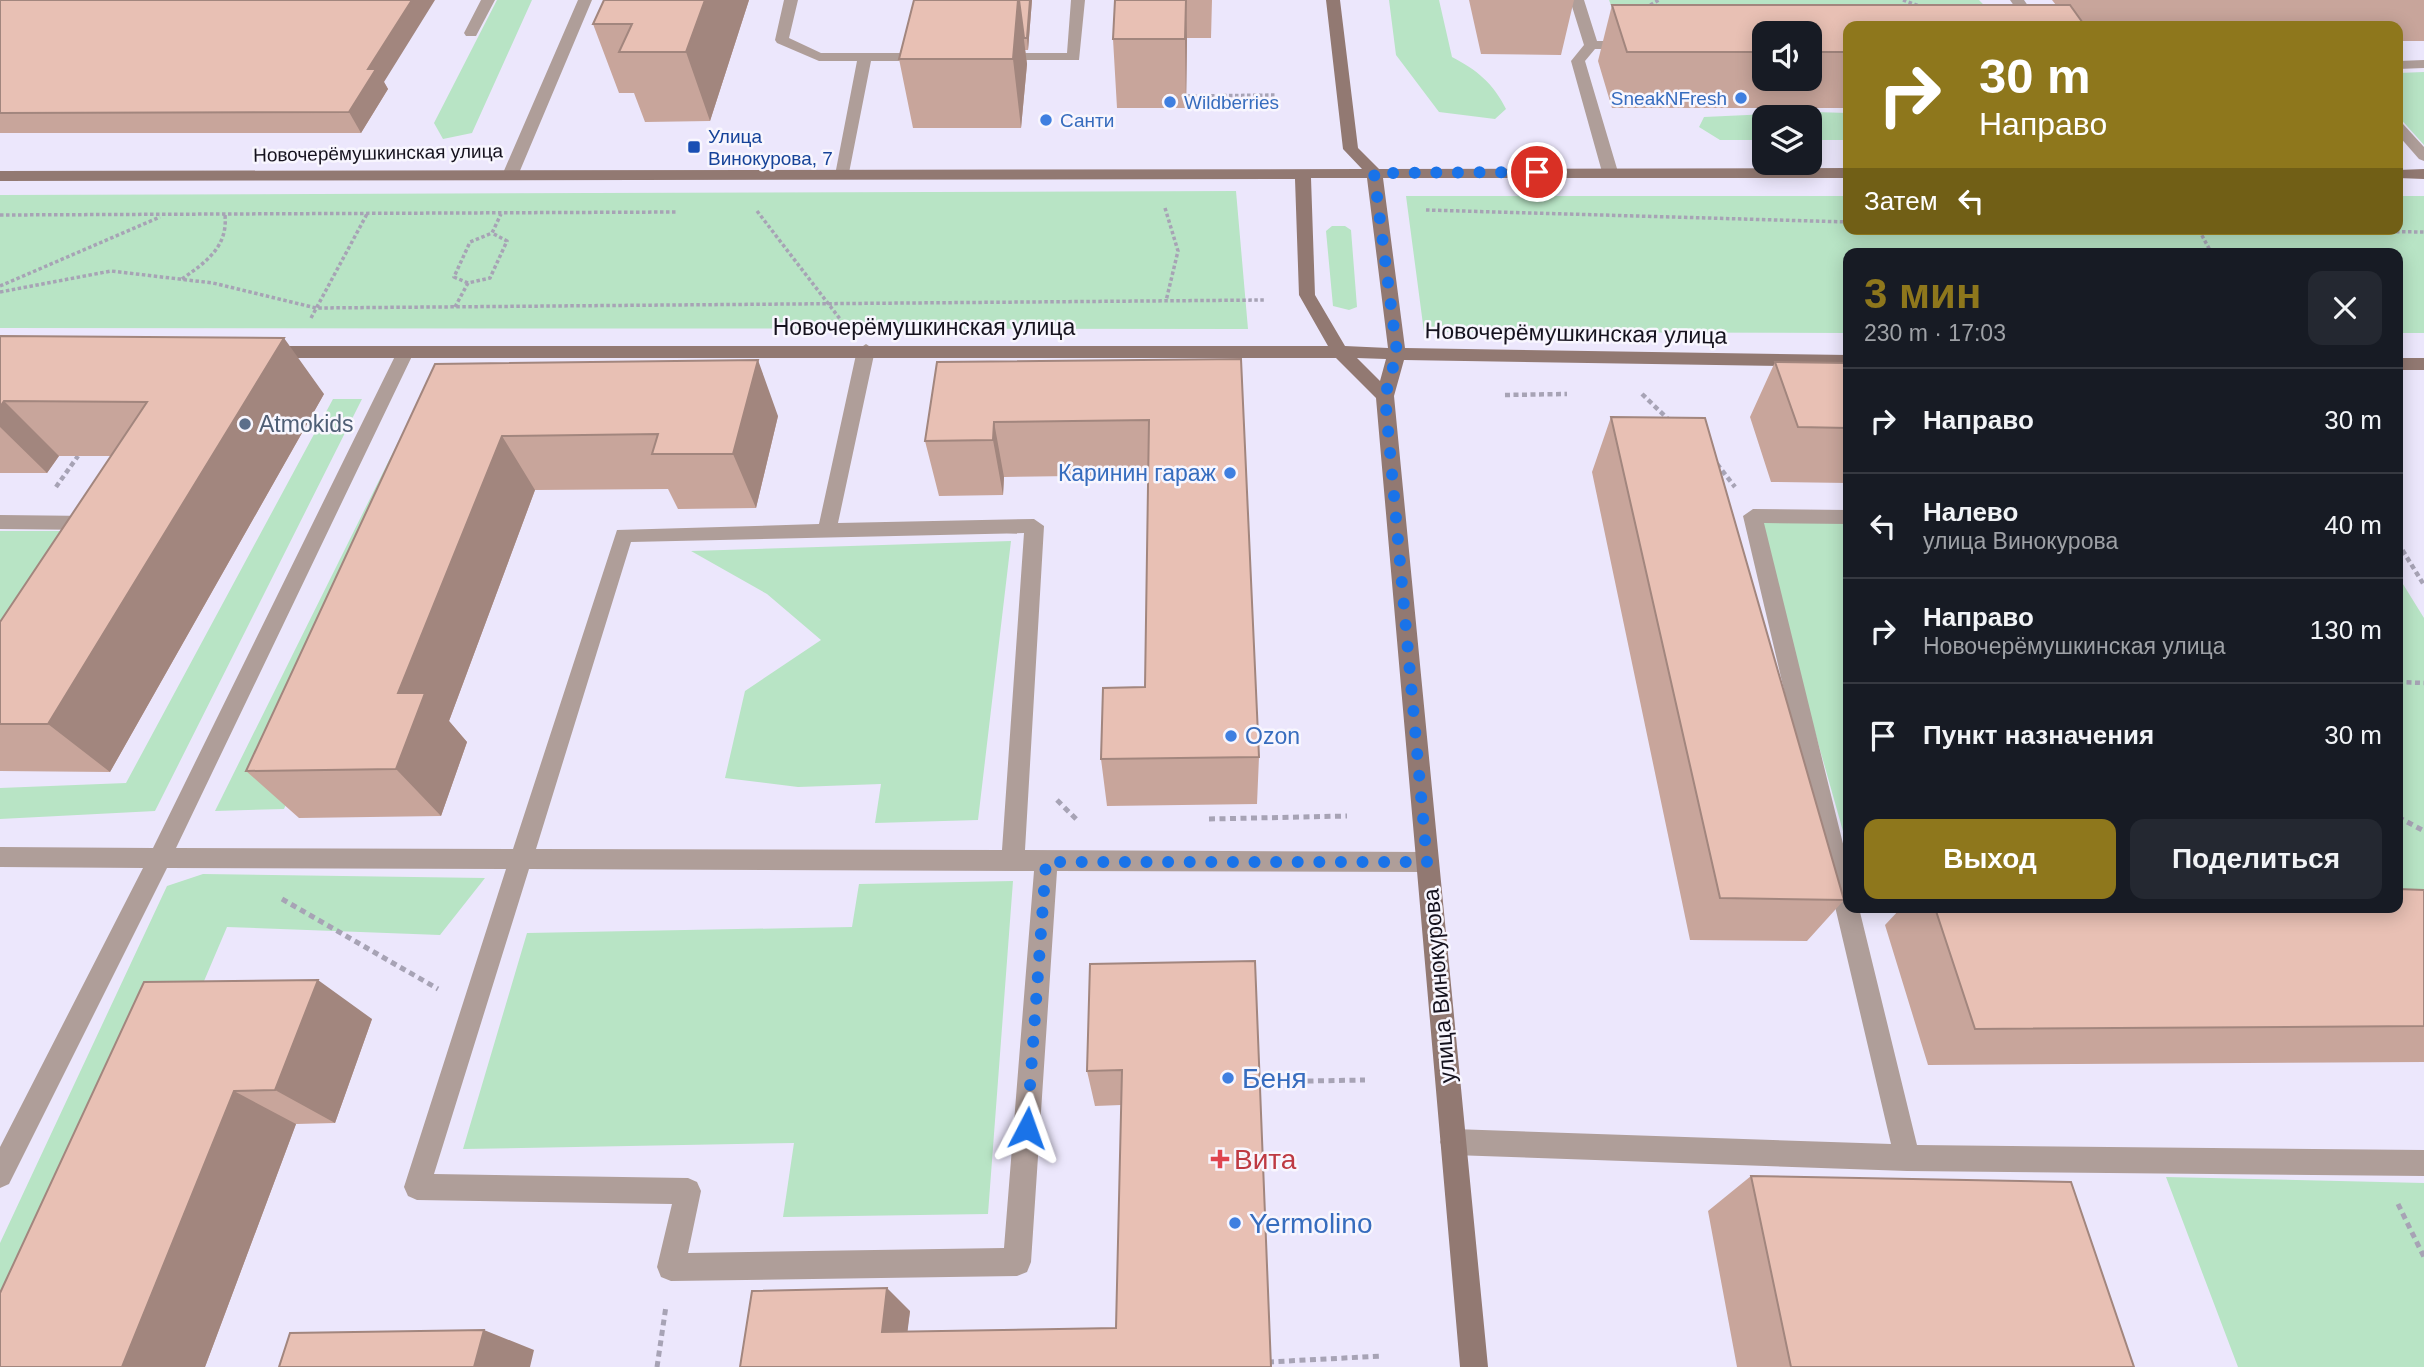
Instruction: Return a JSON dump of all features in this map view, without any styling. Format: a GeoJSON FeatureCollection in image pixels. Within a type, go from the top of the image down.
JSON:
{"type":"FeatureCollection","features":[{"type":"Feature","properties":{"kind":"street"},"geometry":{"type":"LineString","coordinates":[[1333,0],[1351,149],[1374,173]]}},
{"type":"Feature","properties":{"kind":"street"},"geometry":{"type":"LineString","coordinates":[[1351,149],[1303,173],[1307,295],[1340,352],[1385,396]]}},
{"type":"Feature","properties":{"kind":"street","name":"Новочерёмушкинская улица"},"geometry":{"type":"LineString","coordinates":[[0,176],[512,173],[1843,173]]}},
{"type":"Feature","properties":{"kind":"street","name":"улица Винокурова"},"geometry":{"type":"LineString","coordinates":[[1374,173],[1397,353],[1385,396],[1474,1367]]}},
{"type":"Feature","properties":{"kind":"street"},"geometry":{"type":"LineString","coordinates":[[2403,174],[2424,174]]}},
{"type":"Feature","properties":{"kind":"street","name":"Новочерёмушкинская улица"},"geometry":{"type":"LineString","coordinates":[[251,352],[1340,352],[1521,358],[1843,361]]}},
{"type":"Feature","properties":{"kind":"street"},"geometry":{"type":"LineString","coordinates":[[2403,363],[2424,364]]}},
{"type":"Feature","properties":{"kind":"lane"},"geometry":{"type":"LineString","coordinates":[[471,33],[488,0]]}},
{"type":"Feature","properties":{"kind":"lane"},"geometry":{"type":"LineString","coordinates":[[512,173],[585,0]]}},
{"type":"Feature","properties":{"kind":"lane"},"geometry":{"type":"LineString","coordinates":[[791,0],[782,40],[819,57],[935,57]]}},
{"type":"Feature","properties":{"kind":"lane"},"geometry":{"type":"LineString","coordinates":[[977,57],[1074,57],[1078,0]]}},
{"type":"Feature","properties":{"kind":"lane"},"geometry":{"type":"LineString","coordinates":[[1577,0],[1591,45]]}},
{"type":"Feature","properties":{"kind":"lane"},"geometry":{"type":"LineString","coordinates":[[2017,0],[2032,21]]}},
{"type":"Feature","properties":{"kind":"lane"},"geometry":{"type":"LineString","coordinates":[[1591,45],[1641,45]]}},
{"type":"Feature","properties":{"kind":"lane"},"geometry":{"type":"LineString","coordinates":[[1591,45],[1578,61],[1610,172]]}},
{"type":"Feature","properties":{"kind":"lane"},"geometry":{"type":"LineString","coordinates":[[843,175],[866,57]]}},
{"type":"Feature","properties":{"kind":"lane"},"geometry":{"type":"LineString","coordinates":[[2403,65],[2424,64]]}},
{"type":"Feature","properties":{"kind":"lane"},"geometry":{"type":"LineString","coordinates":[[2403,133],[2424,156]]}},
{"type":"Feature","properties":{"kind":"lane"},"geometry":{"type":"LineString","coordinates":[[827,531],[866,350]]}},
{"type":"Feature","properties":{"kind":"lane"},"geometry":{"type":"LineString","coordinates":[[0,1175],[160,858],[405,352]]}},
{"type":"Feature","properties":{"kind":"lane"},"geometry":{"type":"LineString","coordinates":[[1843,517],[1753,516],[1843,891]]}},
{"type":"Feature","properties":{"kind":"lane"},"geometry":{"type":"LineString","coordinates":[[0,522],[98,523],[83,547]]}},
{"type":"Feature","properties":{"kind":"lane"},"geometry":{"type":"LineString","coordinates":[[1013,862],[1034,526],[624,535],[417,1187],[688,1191],[671,1267],[1017,1262],[1046,862]]}},
{"type":"Feature","properties":{"kind":"lane"},"geometry":{"type":"LineString","coordinates":[[0,857],[1427,862]]}},
{"type":"Feature","properties":{"kind":"lane"},"geometry":{"type":"LineString","coordinates":[[1848,913],[1907,1157]]}},
{"type":"Feature","properties":{"kind":"lane"},"geometry":{"type":"LineString","coordinates":[[1453,1142],[1907,1157],[2009,1172],[2424,1163]]}},
{"type":"Feature","properties":{"kind":"path"},"geometry":{"type":"LineString","coordinates":[[1903,0],[1926,9]]}},
{"type":"Feature","properties":{"kind":"path"},"geometry":{"type":"LineString","coordinates":[[1186,96],[1277,95]]}},
{"type":"Feature","properties":{"kind":"path"},"geometry":{"type":"LineString","coordinates":[[292,352],[389,175]]}},
{"type":"Feature","properties":{"kind":"path"},"geometry":{"type":"LineString","coordinates":[[1165,207],[1178,251],[1166,301]]}},
{"type":"Feature","properties":{"kind":"path"},"geometry":{"type":"LineString","coordinates":[[757,211],[844,325]]}},
{"type":"Feature","properties":{"kind":"path"},"geometry":{"type":"LineString","coordinates":[[1450,211],[1843,222]]}},
{"type":"Feature","properties":{"kind":"path"},"geometry":{"type":"LineString","coordinates":[[492,233],[506,241],[491,278],[468,284],[454,277],[470,242],[492,233],[501,214]]}},
{"type":"Feature","properties":{"kind":"path"},"geometry":{"type":"LineString","coordinates":[[0,286],[164,215]]}},
{"type":"Feature","properties":{"kind":"path"},"geometry":{"type":"LineString","coordinates":[[181,280],[216,255],[227,227],[225,215]]}},
{"type":"Feature","properties":{"kind":"path"},"geometry":{"type":"LineString","coordinates":[[2403,232],[2424,232]]}},
{"type":"Feature","properties":{"kind":"path"},"geometry":{"type":"LineString","coordinates":[[0,292],[111,271],[213,284],[316,308],[1265,300]]}},
{"type":"Feature","properties":{"kind":"path"},"geometry":{"type":"LineString","coordinates":[[455,307],[468,284]]}},
{"type":"Feature","properties":{"kind":"path"},"geometry":{"type":"LineString","coordinates":[[1642,394],[1679,428]]}},
{"type":"Feature","properties":{"kind":"path"},"geometry":{"type":"LineString","coordinates":[[1715,463],[1725,471],[1753,516]]}},
{"type":"Feature","properties":{"kind":"path"},"geometry":{"type":"LineString","coordinates":[[2403,551],[2424,585]]}},
{"type":"Feature","properties":{"kind":"path"},"geometry":{"type":"LineString","coordinates":[[2403,682],[2424,683]]}},
{"type":"Feature","properties":{"kind":"path"},"geometry":{"type":"LineString","coordinates":[[1019,762],[1079,822],[1092,821]]}},
{"type":"Feature","properties":{"kind":"path"},"geometry":{"type":"LineString","coordinates":[[1200,819],[1347,816]]}},
{"type":"Feature","properties":{"kind":"path"},"geometry":{"type":"LineString","coordinates":[[2403,820],[2424,831]]}},
{"type":"Feature","properties":{"kind":"path"},"geometry":{"type":"LineString","coordinates":[[271,892],[474,1010]]}},
{"type":"Feature","properties":{"kind":"path"},"geometry":{"type":"LineString","coordinates":[[1255,1082],[1365,1080]]}},
{"type":"Feature","properties":{"kind":"path"},"geometry":{"type":"LineString","coordinates":[[2378,1163],[2424,1257]]}},
{"type":"Feature","properties":{"kind":"path"},"geometry":{"type":"LineString","coordinates":[[657,1367],[671,1267]]}},
{"type":"Feature","properties":{"kind":"path"},"geometry":{"type":"LineString","coordinates":[[1265,1362],[1383,1356]]}},
{"type":"Feature","properties":{"kind":"green space"},"geometry":{"type":"Polygon","coordinates":[[[497,0],[532,0],[472,133],[443,139],[434,123],[497,0]]]}},
{"type":"Feature","properties":{"kind":"green space"},"geometry":{"type":"Polygon","coordinates":[[[1389,0],[1439,0],[1452,57],[1484,78],[1506,109],[1495,119],[1439,112],[1396,55],[1389,0]]]}},
{"type":"Feature","properties":{"kind":"green space"},"geometry":{"type":"Polygon","coordinates":[[[1609,0],[1979,0],[1999,21],[1843,21],[1843,29],[1822,29],[1822,21],[1752,21],[1752,30],[1621,32],[1609,0]]]}},
{"type":"Feature","properties":{"kind":"green space"},"geometry":{"type":"Polygon","coordinates":[[[2424,72],[2424,145],[2403,122],[2403,73],[2424,72]]]}},
{"type":"Feature","properties":{"kind":"green space"},"geometry":{"type":"Polygon","coordinates":[[[1822,112],[1843,113],[1843,140],[1822,140],[1822,112]]]}},
{"type":"Feature","properties":{"kind":"green space"},"geometry":{"type":"Polygon","coordinates":[[[1752,115],[1752,140],[1720,140],[1699,127],[1704,117],[1752,115]]]}},
{"type":"Feature","properties":{"kind":"green space"},"geometry":{"type":"Polygon","coordinates":[[[1236,191],[1248,329],[0,328],[0,195],[1236,191]]]}},
{"type":"Feature","properties":{"kind":"green space"},"geometry":{"type":"Polygon","coordinates":[[[1406,196],[1843,196],[1843,235],[2403,235],[2403,196],[2424,196],[2424,333],[2403,333],[2403,248],[1843,248],[1843,333],[1424,332],[1406,196]]]}},
{"type":"Feature","properties":{"kind":"green space"},"geometry":{"type":"Polygon","coordinates":[[[1332,226],[1345,226],[1351,230],[1357,307],[1349,310],[1333,306],[1326,231],[1332,226]]]}},
{"type":"Feature","properties":{"kind":"green space"},"geometry":{"type":"Polygon","coordinates":[[[333,399],[362,399],[155,811],[0,819],[0,788],[126,783],[333,399]]]}},
{"type":"Feature","properties":{"kind":"green space"},"geometry":{"type":"Polygon","coordinates":[[[452,415],[284,809],[215,811],[411,416],[452,415]]]}},
{"type":"Feature","properties":{"kind":"green space"},"geometry":{"type":"Polygon","coordinates":[[[1755,519],[1843,521],[1843,831],[1755,519]]]}},
{"type":"Feature","properties":{"kind":"green space"},"geometry":{"type":"Polygon","coordinates":[[[0,531],[83,531],[0,659],[0,531]]]}},
{"type":"Feature","properties":{"kind":"green space"},"geometry":{"type":"Polygon","coordinates":[[[1011,541],[978,820],[875,823],[881,784],[798,787],[725,778],[745,691],[821,640],[767,594],[691,551],[1011,541]]]}},
{"type":"Feature","properties":{"kind":"green space"},"geometry":{"type":"Polygon","coordinates":[[[2403,584],[2424,618],[2424,911],[2403,909],[2403,584]]]}},
{"type":"Feature","properties":{"kind":"green space"},"geometry":{"type":"Polygon","coordinates":[[[203,874],[485,878],[440,935],[227,927],[40,1367],[0,1367],[0,1243],[167,886],[203,874]]]}},
{"type":"Feature","properties":{"kind":"green space"},"geometry":{"type":"Polygon","coordinates":[[[1013,881],[988,1214],[783,1217],[794,1143],[463,1149],[527,933],[852,927],[859,884],[1013,881]]]}},
{"type":"Feature","properties":{"kind":"green space"},"geometry":{"type":"Polygon","coordinates":[[[2166,1177],[2424,1183],[2424,1367],[2238,1367],[2166,1177]]]}},
{"type":"Feature","properties":{"kind":"building"},"geometry":{"type":"Polygon","coordinates":[[[0,0],[412,0],[368,69],[376,69],[349,112],[0,113],[0,0]]]}},
{"type":"Feature","properties":{"kind":"building"},"geometry":{"type":"Polygon","coordinates":[[[604,0],[705,0],[686,52],[619,52],[632,24],[593,24],[604,0]]]}},
{"type":"Feature","properties":{"kind":"building"},"geometry":{"type":"Polygon","coordinates":[[[914,0],[1018,0],[1013,59],[899,59],[914,0]]]}},
{"type":"Feature","properties":{"kind":"building"},"geometry":{"type":"Polygon","coordinates":[[[1019,0],[1030,0],[1027,38],[1024,38],[1019,0]]]}},
{"type":"Feature","properties":{"kind":"building"},"geometry":{"type":"Polygon","coordinates":[[[1115,0],[1186,0],[1185,39],[1113,39],[1115,0]]]}},
{"type":"Feature","properties":{"kind":"building"},"geometry":{"type":"Polygon","coordinates":[[[1612,5],[2070,5],[2081,21],[1843,21],[1843,52],[1822,52],[1822,21],[1752,21],[1752,52],[1627,52],[1612,5]]]}},
{"type":"Feature","properties":{"kind":"building"},"geometry":{"type":"Polygon","coordinates":[[[0,336],[284,338],[48,724],[0,724],[0,622],[147,402],[4,401],[0,407],[0,336]]]}},
{"type":"Feature","properties":{"kind":"building"},"geometry":{"type":"Polygon","coordinates":[[[1241,359],[1259,757],[1101,759],[1103,688],[1145,687],[1149,420],[994,422],[993,440],[925,441],[937,362],[1241,359]]]}},
{"type":"Feature","properties":{"kind":"building"},"geometry":{"type":"Polygon","coordinates":[[[758,360],[733,454],[652,454],[658,434],[502,436],[398,693],[425,693],[396,769],[246,771],[435,364],[758,360]]]}},
{"type":"Feature","properties":{"kind":"building"},"geometry":{"type":"Polygon","coordinates":[[[1775,362],[1843,363],[1843,428],[1798,427],[1775,362]]]}},
{"type":"Feature","properties":{"kind":"building"},"geometry":{"type":"Polygon","coordinates":[[[1611,417],[1705,418],[1843,900],[1720,898],[1611,417]]]}},
{"type":"Feature","properties":{"kind":"building"},"geometry":{"type":"Polygon","coordinates":[[[2403,889],[2424,890],[2424,1026],[1975,1029],[1937,913],[2403,913],[2403,889]]]}},
{"type":"Feature","properties":{"kind":"building"},"geometry":{"type":"Polygon","coordinates":[[[1255,961],[1271,1367],[740,1367],[752,1291],[887,1288],[882,1332],[1116,1328],[1122,1070],[1087,1071],[1090,964],[1255,961]]]}},
{"type":"Feature","properties":{"kind":"building"},"geometry":{"type":"Polygon","coordinates":[[[318,980],[275,1090],[234,1091],[122,1367],[0,1367],[0,1293],[144,982],[318,980]]]}},
{"type":"Feature","properties":{"kind":"building"},"geometry":{"type":"Polygon","coordinates":[[[1751,1176],[2071,1182],[2134,1367],[1791,1367],[1751,1176]]]}},
{"type":"Feature","properties":{"kind":"building"},"geometry":{"type":"Polygon","coordinates":[[[484,1330],[474,1367],[279,1367],[290,1333],[484,1330]]]}},
{"type":"Feature","properties":{"kind":"place","name":"SneakNFresh"},"geometry":{"type":"Point","coordinates":[1741,98]}},
{"type":"Feature","properties":{"kind":"place","name":"Wildberries"},"geometry":{"type":"Point","coordinates":[1170,102]}},
{"type":"Feature","properties":{"kind":"place","name":"Санти"},"geometry":{"type":"Point","coordinates":[1046,120]}},
{"type":"Feature","properties":{"kind":"place","name":"Улица Винокурова, 7"},"geometry":{"type":"Point","coordinates":[694,147]}},
{"type":"Feature","properties":{"kind":"place","name":"Atmokids"},"geometry":{"type":"Point","coordinates":[245,424]}},
{"type":"Feature","properties":{"kind":"place","name":"Каринин гараж"},"geometry":{"type":"Point","coordinates":[1230,473]}},
{"type":"Feature","properties":{"kind":"place","name":"Ozon"},"geometry":{"type":"Point","coordinates":[1231,736]}},
{"type":"Feature","properties":{"kind":"place","name":"Беня"},"geometry":{"type":"Point","coordinates":[1228,1078]}},
{"type":"Feature","properties":{"kind":"place","name":"Вита"},"geometry":{"type":"Point","coordinates":[1220,1159]}},
{"type":"Feature","properties":{"kind":"place","name":"Yermolino"},"geometry":{"type":"Point","coordinates":[1235,1223]}},
{"type":"Feature","properties":{"kind":"route"},"geometry":{"type":"LineString","coordinates":[[1027,1128],[1046,862],[1427,862],[1385,396],[1397,353],[1374,173],[1537,172]]}}]}
